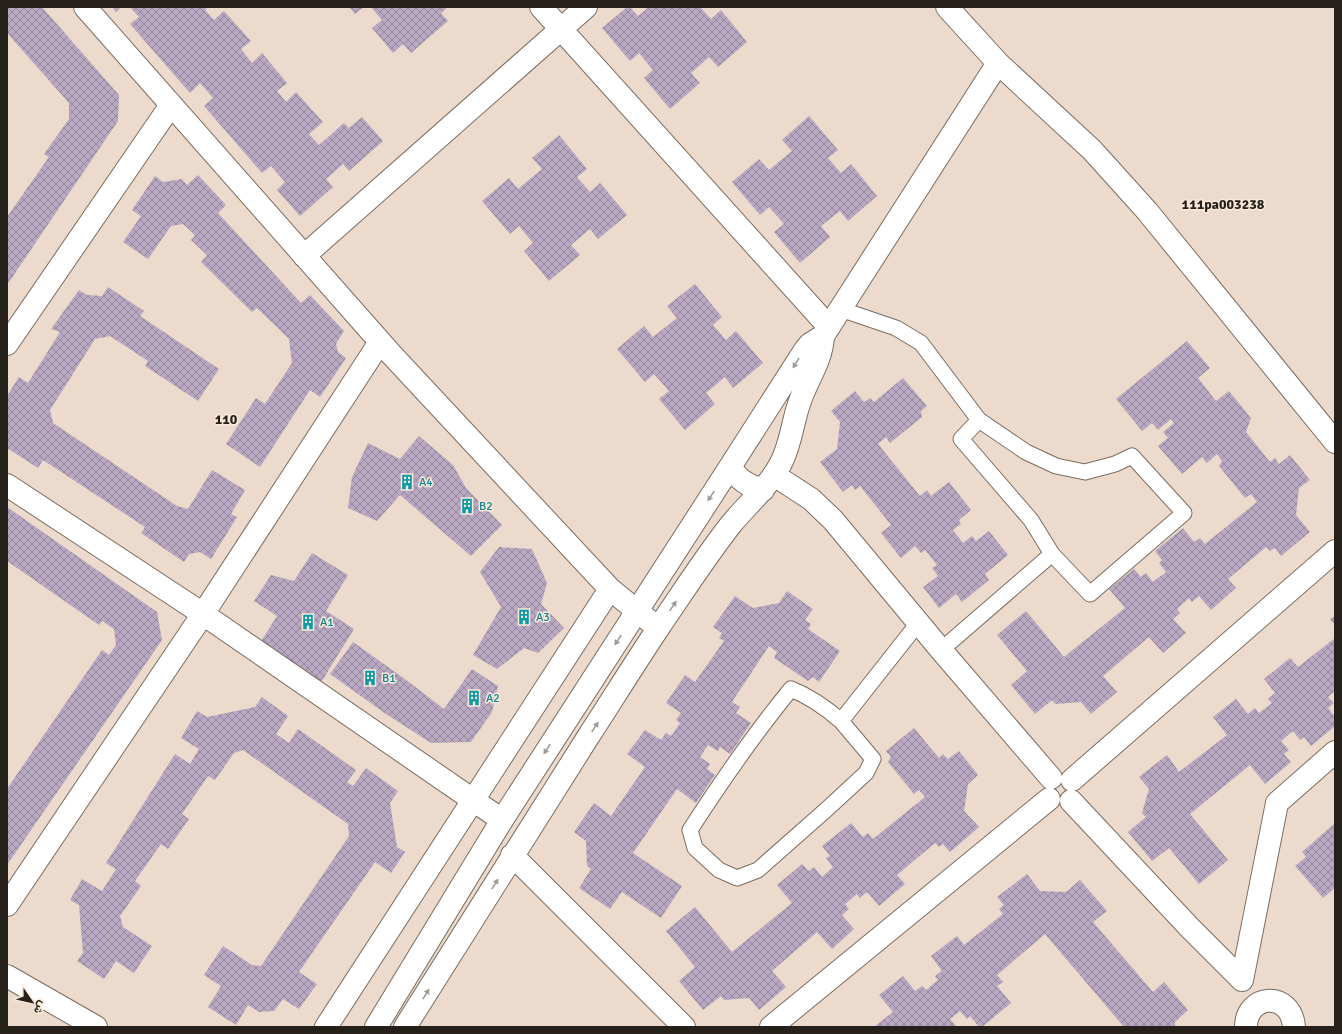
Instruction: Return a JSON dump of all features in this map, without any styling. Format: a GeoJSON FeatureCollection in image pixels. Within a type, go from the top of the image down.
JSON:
{"type":"FeatureCollection","features":[{"type":"Feature","properties":{"kind":"street"},"geometry":{"type":"LineString","coordinates":[[85,7],[380,342],[610,589],[658,628]]}},
{"type":"Feature","properties":{"kind":"street"},"geometry":{"type":"LineString","coordinates":[[541,7],[831,324]]}},
{"type":"Feature","properties":{"kind":"street"},"geometry":{"type":"LineString","coordinates":[[304,256],[586,7]]}},
{"type":"Feature","properties":{"kind":"street"},"geometry":{"type":"LineString","coordinates":[[947,7],[998,63],[1092,150],[1119,179],[1147,211],[1335,442]]}},
{"type":"Feature","properties":{"kind":"street"},"geometry":{"type":"LineString","coordinates":[[405,1027],[512,855],[658,628],[708,555],[733,522],[769,482],[786,452],[801,397],[819,359],[831,324],[998,63]]}},
{"type":"Feature","properties":{"kind":"street"},"geometry":{"type":"LineString","coordinates":[[7,344],[171,105]]}},
{"type":"Feature","properties":{"kind":"street"},"geometry":{"type":"LineString","coordinates":[[376,1027],[502,820],[636,611],[805,350],[831,324]]}},
{"type":"Feature","properties":{"kind":"street"},"geometry":{"type":"LineString","coordinates":[[7,905],[203,614],[380,342]]}},
{"type":"Feature","properties":{"kind":"street"},"geometry":{"type":"LineString","coordinates":[[758,424],[776,429],[790,440]]}},
{"type":"Feature","properties":{"kind":"street"},"geometry":{"type":"LineString","coordinates":[[730,467],[736,476],[753,487],[769,482],[798,490],[822,509],[941,650],[1065,786],[1190,928],[1242,980],[1256,1005]]}},
{"type":"Feature","properties":{"kind":"street"},"geometry":{"type":"LineString","coordinates":[[7,485],[203,614],[502,820]]}},
{"type":"Feature","properties":{"kind":"street"},"geometry":{"type":"LineString","coordinates":[[771,1027],[1049,799],[1046,795],[1046,786],[1065,786],[1335,551]]}},
{"type":"Feature","properties":{"kind":"street"},"geometry":{"type":"LineString","coordinates":[[326,1027],[610,589]]}},
{"type":"Feature","properties":{"kind":"street"},"geometry":{"type":"LineString","coordinates":[[1242,980],[1276,804],[1335,752]]}},
{"type":"Feature","properties":{"kind":"street"},"geometry":{"type":"LineString","coordinates":[[512,855],[684,1027]]}},
{"type":"Feature","properties":{"kind":"street"},"geometry":{"type":"LineString","coordinates":[[7,976],[96,1027]]}},
{"type":"Feature","properties":{"kind":"street"},"geometry":{"type":"LineString","coordinates":[[1246,1027],[1247,1018],[1251,1010],[1263,1001],[1279,1002],[1285,1006],[1290,1012],[1294,1027]]}},
{"type":"Feature","properties":{"kind":"lane"},"geometry":{"type":"LineString","coordinates":[[831,324],[896,328],[921,343],[979,420],[1026,452],[1056,466],[1085,472],[1115,464],[1132,456],[1184,513],[1090,594],[1052,554],[1031,520],[961,439],[979,420]]}},
{"type":"Feature","properties":{"kind":"lane"},"geometry":{"type":"LineString","coordinates":[[941,650],[1052,554]]}},
{"type":"Feature","properties":{"kind":"lane"},"geometry":{"type":"LineString","coordinates":[[841,721],[918,622]]}},
{"type":"Feature","properties":{"kind":"lane"},"geometry":{"type":"LineString","coordinates":[[791,689],[806,695],[825,707],[841,721],[873,758],[866,773],[758,870],[737,878],[719,870],[695,848],[690,830],[759,730],[791,689]]}},
{"type":"Feature","properties":{"kind":"building"},"geometry":{"type":"Polygon","coordinates":[[[7,7],[42,7],[119,95],[118,121],[7,285],[7,217],[49,157],[44,154],[69,119],[69,103],[7,33],[7,7]]]}},
{"type":"Feature","properties":{"kind":"building"},"geometry":{"type":"Polygon","coordinates":[[[112,7],[121,7],[116,12],[112,7]]]}},
{"type":"Feature","properties":{"kind":"building"},"geometry":{"type":"Polygon","coordinates":[[[130,7],[208,7],[205,10],[214,20],[224,11],[251,41],[241,49],[252,63],[262,53],[287,83],[277,91],[286,102],[296,92],[323,122],[309,134],[319,145],[344,123],[349,128],[362,117],[383,141],[349,171],[343,164],[326,179],[333,187],[300,216],[277,190],[285,182],[271,166],[262,173],[204,106],[213,98],[200,83],[190,93],[130,24],[139,17],[130,7]]]}},
{"type":"Feature","properties":{"kind":"building"},"geometry":{"type":"Polygon","coordinates":[[[349,7],[364,7],[355,14],[349,7]]]}},
{"type":"Feature","properties":{"kind":"building"},"geometry":{"type":"Polygon","coordinates":[[[371,7],[448,7],[441,13],[448,21],[411,53],[403,44],[393,53],[372,28],[382,20],[371,7]]]}},
{"type":"Feature","properties":{"kind":"building"},"geometry":{"type":"Polygon","coordinates":[[[627,7],[630,7],[638,16],[649,7],[700,7],[711,19],[721,10],[747,42],[718,67],[709,57],[691,73],[700,83],[670,109],[644,78],[653,70],[639,53],[630,61],[602,28],[627,7]]]}},
{"type":"Feature","properties":{"kind":"building"},"geometry":{"type":"Polygon","coordinates":[[[809,116],[838,150],[828,158],[841,173],[851,164],[877,196],[848,221],[840,211],[821,226],[830,237],[800,263],[774,232],[784,224],[769,207],[760,215],[732,182],[759,159],[769,170],[792,151],[782,140],[809,116]]]}},
{"type":"Feature","properties":{"kind":"building"},"geometry":{"type":"Polygon","coordinates":[[[559,135],[587,169],[577,177],[590,192],[600,183],[627,215],[598,239],[590,229],[571,245],[580,255],[549,281],[524,251],[533,243],[519,226],[510,234],[482,201],[509,178],[518,189],[542,169],[532,158],[559,135]]]}},
{"type":"Feature","properties":{"kind":"building"},"geometry":{"type":"Polygon","coordinates":[[[198,175],[226,205],[218,213],[301,303],[310,295],[344,331],[336,344],[338,352],[346,358],[320,397],[310,390],[260,467],[226,444],[256,398],[265,404],[292,363],[289,339],[257,308],[252,312],[201,262],[207,255],[191,240],[195,235],[183,224],[171,226],[148,259],[123,242],[141,216],[132,210],[155,176],[163,182],[182,179],[187,185],[198,175]]]}},
{"type":"Feature","properties":{"kind":"building"},"geometry":{"type":"Polygon","coordinates":[[[695,284],[722,317],[713,325],[726,340],[736,331],[763,363],[733,388],[725,377],[706,393],[715,404],[685,430],[659,399],[669,391],[654,374],[645,382],[617,349],[644,326],[653,337],[677,318],[667,306],[695,284]]]}},
{"type":"Feature","properties":{"kind":"building"},"geometry":{"type":"Polygon","coordinates":[[[108,287],[144,311],[140,316],[219,369],[198,401],[145,366],[148,361],[110,336],[95,339],[50,410],[53,423],[177,506],[188,509],[212,470],[245,490],[231,514],[237,517],[211,559],[200,552],[189,554],[184,562],[141,533],[145,527],[43,460],[38,468],[7,448],[7,396],[19,377],[28,383],[60,332],[51,329],[79,290],[87,295],[102,296],[108,287]]]}},
{"type":"Feature","properties":{"kind":"building"},"geometry":{"type":"Polygon","coordinates":[[[1187,341],[1210,368],[1198,378],[1216,401],[1229,391],[1251,418],[1246,432],[1270,462],[1275,458],[1279,464],[1290,455],[1310,480],[1299,488],[1296,515],[1310,532],[1281,556],[1275,548],[1270,551],[1266,547],[1228,579],[1236,588],[1211,610],[1199,596],[1192,602],[1189,598],[1177,609],[1180,613],[1173,619],[1186,633],[1163,653],[1149,637],[1103,676],[1117,692],[1091,714],[1081,702],[1056,704],[1052,700],[1035,714],[1011,685],[1027,671],[997,635],[1026,611],[1064,657],[1125,608],[1109,589],[1134,569],[1141,577],[1146,573],[1153,582],[1166,572],[1159,563],[1162,560],[1155,551],[1183,528],[1194,542],[1200,538],[1205,544],[1257,502],[1251,494],[1245,498],[1219,466],[1222,461],[1217,454],[1207,463],[1202,457],[1182,474],[1158,446],[1168,438],[1163,432],[1174,423],[1171,419],[1158,430],[1152,423],[1142,431],[1116,399],[1187,341]]]}},
{"type":"Feature","properties":{"kind":"building"},"geometry":{"type":"Polygon","coordinates":[[[903,378],[927,406],[921,411],[922,417],[890,443],[886,437],[878,444],[920,496],[927,490],[931,496],[949,482],[971,510],[959,520],[961,524],[953,530],[963,543],[972,536],[976,541],[989,531],[1008,555],[985,574],[989,580],[962,602],[956,594],[939,608],[923,587],[938,576],[932,568],[937,565],[925,550],[921,553],[915,546],[901,558],[881,533],[891,525],[860,486],[855,490],[852,485],[843,492],[820,462],[837,449],[840,422],[831,411],[855,391],[864,402],[870,398],[874,402],[903,378]]]}},
{"type":"Feature","properties":{"kind":"building","name":"A4"},"geometry":{"type":"Polygon","coordinates":[[[419,436],[453,465],[466,488],[502,525],[471,556],[400,495],[377,521],[348,508],[352,477],[368,443],[400,459],[419,436]]]}},
{"type":"Feature","properties":{"kind":"building"},"geometry":{"type":"Polygon","coordinates":[[[7,507],[157,612],[162,640],[7,865],[7,789],[102,650],[109,655],[116,645],[114,629],[102,621],[99,625],[7,561],[7,507]]]}},
{"type":"Feature","properties":{"kind":"building","name":"A3"},"geometry":{"type":"Polygon","coordinates":[[[499,547],[532,549],[547,583],[541,604],[564,628],[538,653],[524,648],[497,669],[473,655],[501,607],[480,572],[499,547]]]}},
{"type":"Feature","properties":{"kind":"building","name":"A1"},"geometry":{"type":"Polygon","coordinates":[[[312,553],[348,575],[326,611],[354,629],[320,684],[258,646],[277,616],[254,601],[271,575],[294,581],[312,553]]]}},
{"type":"Feature","properties":{"kind":"building"},"geometry":{"type":"Polygon","coordinates":[[[787,591],[813,609],[805,620],[811,624],[808,629],[840,651],[819,682],[813,677],[808,681],[774,658],[777,652],[769,646],[732,702],[740,707],[736,713],[751,723],[730,754],[720,747],[718,751],[708,745],[700,757],[710,764],[707,769],[715,775],[696,803],[677,789],[633,853],[682,886],[661,918],[622,892],[610,909],[579,888],[591,869],[587,866],[586,841],[574,832],[594,803],[611,816],[645,767],[627,754],[645,730],[661,740],[666,733],[671,736],[680,723],[676,720],[681,713],[666,703],[685,675],[695,682],[724,641],[719,638],[722,633],[713,627],[735,596],[753,608],[779,603],[787,591]]]}},
{"type":"Feature","properties":{"kind":"building"},"geometry":{"type":"Polygon","coordinates":[[[1335,616],[1335,625],[1330,619],[1335,616]]]}},
{"type":"Feature","properties":{"kind":"building"},"geometry":{"type":"Polygon","coordinates":[[[1335,638],[1335,691],[1328,697],[1334,703],[1328,708],[1335,717],[1335,726],[1311,746],[1304,737],[1300,740],[1293,731],[1281,741],[1289,750],[1284,754],[1291,762],[1265,784],[1250,765],[1190,814],[1228,860],[1199,884],[1169,848],[1152,861],[1128,832],[1146,817],[1142,813],[1149,789],[1139,777],[1167,755],[1179,772],[1227,735],[1213,717],[1236,699],[1248,714],[1255,708],[1259,713],[1272,703],[1268,699],[1275,693],[1264,679],[1290,658],[1298,667],[1335,638]]]}},
{"type":"Feature","properties":{"kind":"building","name":"A2"},"geometry":{"type":"Polygon","coordinates":[[[353,642],[444,709],[472,669],[498,686],[492,712],[471,742],[431,743],[386,714],[330,674],[353,642]]]}},
{"type":"Feature","properties":{"kind":"building"},"geometry":{"type":"Polygon","coordinates":[[[262,697],[288,716],[276,734],[289,743],[298,729],[356,770],[347,782],[353,786],[366,768],[398,791],[390,803],[397,847],[405,852],[391,873],[375,862],[299,972],[317,984],[299,1009],[283,999],[274,1011],[259,1012],[248,1005],[236,1025],[208,1007],[221,986],[204,975],[223,946],[252,965],[261,966],[349,836],[348,824],[243,750],[234,753],[215,780],[208,776],[182,814],[189,819],[168,849],[161,844],[135,881],[141,886],[120,916],[123,927],[152,946],[134,973],[116,961],[104,979],[77,961],[83,953],[79,905],[70,900],[82,879],[102,891],[116,869],[106,863],[175,754],[190,764],[199,749],[181,738],[197,711],[207,717],[255,707],[262,697]]]}},
{"type":"Feature","properties":{"kind":"building"},"geometry":{"type":"Polygon","coordinates":[[[914,728],[939,758],[943,754],[948,759],[959,751],[978,775],[968,784],[964,811],[979,827],[950,852],[943,844],[939,847],[935,843],[897,875],[905,884],[879,906],[867,892],[860,898],[857,894],[845,904],[849,909],[842,915],[854,929],[832,949],[817,932],[772,971],[786,987],[759,1010],[749,998],[724,1000],[721,996],[703,1010],[679,981],[695,967],[666,931],[695,907],[732,952],[792,903],[777,885],[802,864],[809,871],[814,867],[822,877],[833,867],[826,858],[830,856],[822,846],[851,823],[863,837],[868,833],[873,839],[925,797],[919,790],[914,794],[888,762],[891,757],[886,751],[914,728]]]}},
{"type":"Feature","properties":{"kind":"building"},"geometry":{"type":"Polygon","coordinates":[[[1335,823],[1335,888],[1323,898],[1295,866],[1306,857],[1302,852],[1335,823]]]}},
{"type":"Feature","properties":{"kind":"building"},"geometry":{"type":"Polygon","coordinates":[[[1027,874],[1040,891],[1066,892],[1080,880],[1107,911],[1093,922],[1153,992],[1164,982],[1188,1010],[1175,1022],[1175,1027],[1124,1027],[1045,934],[997,975],[1003,982],[997,986],[1011,1003],[982,1027],[979,1027],[970,1016],[967,1019],[960,1011],[950,1019],[957,1027],[874,1027],[893,1012],[879,995],[903,976],[915,991],[922,986],[926,990],[938,980],[935,976],[942,971],[931,956],[957,936],[964,945],[1003,914],[999,909],[1004,905],[997,897],[1027,874]]]}},
{"type":"Feature","properties":{"kind":"place","name":"A4"},"geometry":{"type":"Point","coordinates":[407,482]}},
{"type":"Feature","properties":{"kind":"place","name":"B2"},"geometry":{"type":"Point","coordinates":[467,506]}},
{"type":"Feature","properties":{"kind":"place","name":"A3"},"geometry":{"type":"Point","coordinates":[524,617]}},
{"type":"Feature","properties":{"kind":"place","name":"A1"},"geometry":{"type":"Point","coordinates":[308,622]}},
{"type":"Feature","properties":{"kind":"place","name":"B1"},"geometry":{"type":"Point","coordinates":[370,678]}},
{"type":"Feature","properties":{"kind":"place","name":"A2"},"geometry":{"type":"Point","coordinates":[474,698]}},
{"type":"Feature","properties":{"kind":"district","name":"111pa003238"},"geometry":{"type":"Point","coordinates":[1223,204]}},
{"type":"Feature","properties":{"kind":"district","name":"110"},"geometry":{"type":"Point","coordinates":[226,419]}}]}
